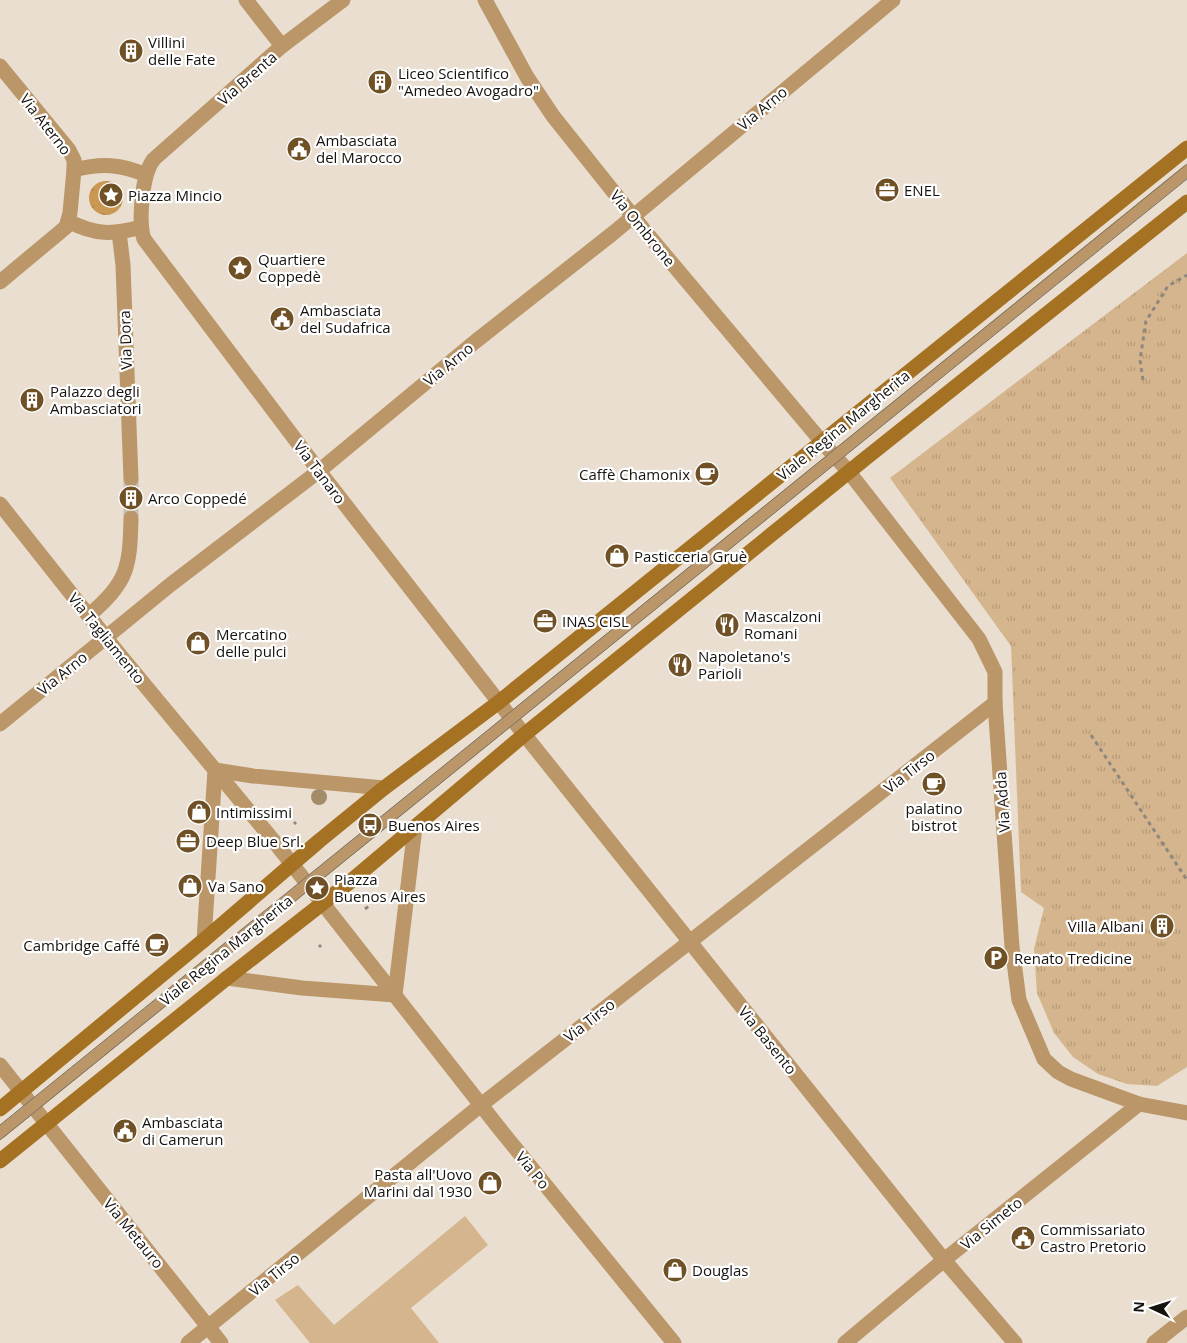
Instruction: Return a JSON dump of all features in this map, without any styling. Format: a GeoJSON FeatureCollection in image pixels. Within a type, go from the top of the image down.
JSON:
{"type":"FeatureCollection","features":[{"type":"Feature","properties":{"kind":"main road","name":"Viale Regina Margherita"},"geometry":{"type":"LineString","coordinates":[[0,1109],[384,788],[499,702],[1187,148]]}},
{"type":"Feature","properties":{"kind":"main road","name":"Viale Regina Margherita"},"geometry":{"type":"LineString","coordinates":[[0,1161],[323,902],[525,734],[848,472],[1187,202]]}},
{"type":"Feature","properties":{"kind":"street"},"geometry":{"type":"LineString","coordinates":[[246,0],[282,46]]}},
{"type":"Feature","properties":{"kind":"street","name":"Via Brenta"},"geometry":{"type":"LineString","coordinates":[[146,175],[150,163],[154,159],[282,46],[343,0]]}},
{"type":"Feature","properties":{"kind":"street","name":"Via Ombrone"},"geometry":{"type":"LineString","coordinates":[[485,0],[536,92],[565,131],[633,216],[822,442]]}},
{"type":"Feature","properties":{"kind":"street","name":"Via Arno"},"geometry":{"type":"LineString","coordinates":[[0,724],[170,585],[319,471],[468,348],[633,216],[893,0]]}},
{"type":"Feature","properties":{"kind":"street","name":"Via Aterno"},"geometry":{"type":"LineString","coordinates":[[0,66],[69,150],[74,165]]}},
{"type":"Feature","properties":{"kind":"street"},"geometry":{"type":"LineString","coordinates":[[0,282],[65,227],[74,165],[112,164],[124,166],[146,175],[143,233],[106,233],[65,227]]}},
{"type":"Feature","properties":{"kind":"street","name":"Via Dora"},"geometry":{"type":"LineString","coordinates":[[119,232],[123,257],[131,479]]}},
{"type":"Feature","properties":{"kind":"street","name":"Via Tanaro"},"geometry":{"type":"LineString","coordinates":[[143,233],[319,471],[499,702]]}},
{"type":"Feature","properties":{"kind":"street","name":"Via Adda"},"geometry":{"type":"LineString","coordinates":[[822,442],[848,472],[979,638],[995,672],[995,703],[1012,947],[1019,1000],[1044,1059],[1058,1072],[1071,1079],[1139,1104],[1187,1113]]}},
{"type":"Feature","properties":{"kind":"street","name":"Via Tagliamento"},"geometry":{"type":"LineString","coordinates":[[0,504],[106,638],[216,770]]}},
{"type":"Feature","properties":{"kind":"street"},"geometry":{"type":"LineString","coordinates":[[89,615],[112,594],[125,573],[130,553],[131,518]]}},
{"type":"Feature","properties":{"kind":"street"},"geometry":{"type":"LineString","coordinates":[[499,702],[525,734]]}},
{"type":"Feature","properties":{"kind":"street","name":"Via Tirso"},"geometry":{"type":"LineString","coordinates":[[188,1343],[481,1105],[995,703]]}},
{"type":"Feature","properties":{"kind":"street","name":"Via Basento"},"geometry":{"type":"LineString","coordinates":[[525,734],[944,1260],[1015,1343]]}},
{"type":"Feature","properties":{"kind":"street"},"geometry":{"type":"LineString","coordinates":[[216,770],[253,776],[384,788]]}},
{"type":"Feature","properties":{"kind":"street"},"geometry":{"type":"LineString","coordinates":[[216,770],[292,863],[395,995]]}},
{"type":"Feature","properties":{"kind":"street"},"geometry":{"type":"LineString","coordinates":[[204,940],[216,770]]}},
{"type":"Feature","properties":{"kind":"street"},"geometry":{"type":"LineString","coordinates":[[395,995],[416,826]]}},
{"type":"Feature","properties":{"kind":"street"},"geometry":{"type":"LineString","coordinates":[[227,978],[302,988],[395,995]]}},
{"type":"Feature","properties":{"kind":"street","name":"Via Po"},"geometry":{"type":"LineString","coordinates":[[395,995],[481,1105],[674,1343]]}},
{"type":"Feature","properties":{"kind":"street"},"geometry":{"type":"LineString","coordinates":[[0,1065],[47,1123]]}},
{"type":"Feature","properties":{"kind":"street","name":"Via Simeto"},"geometry":{"type":"LineString","coordinates":[[845,1343],[944,1260],[1139,1104]]}},
{"type":"Feature","properties":{"kind":"street","name":"Via Metauro"},"geometry":{"type":"LineString","coordinates":[[47,1123],[220,1343]]}},
{"type":"Feature","properties":{"kind":"street"},"geometry":{"type":"LineString","coordinates":[[1154,1343],[1187,1317]]}},
{"type":"Feature","properties":{"kind":"lane","name":"Viale Regina Margherita"},"geometry":{"type":"LineString","coordinates":[[0,1133],[1187,171]]}},
{"type":"Feature","properties":{"kind":"path"},"geometry":{"type":"LineString","coordinates":[[1143,380],[1140,360],[1146,321],[1168,286],[1187,275]]}},
{"type":"Feature","properties":{"kind":"path"},"geometry":{"type":"LineString","coordinates":[[1091,735],[1187,880]]}},
{"type":"Feature","properties":{"kind":"path"},"geometry":{"type":"LineString","coordinates":[[365,909],[369,906]]}},
{"type":"Feature","properties":{"kind":"green space","name":"Villa Albani"},"geometry":{"type":"Polygon","coordinates":[[[1187,253],[1187,1067],[1157,1086],[1127,1084],[1098,1074],[1073,1057],[1054,1033],[1037,993],[1034,949],[1044,908],[1021,892],[1011,646],[890,478],[1187,253]]]}},
{"type":"Feature","properties":{"kind":"green space"},"geometry":{"type":"Polygon","coordinates":[[[465,1216],[488,1245],[411,1308],[439,1343],[310,1343],[275,1300],[298,1285],[334,1325],[465,1216]]]}},
{"type":"Feature","properties":{"kind":"water"},"geometry":{"type":"Polygon","coordinates":[[[106,181],[118,186],[123,198],[118,210],[106,215],[94,210],[89,198],[94,186],[106,181]]]}},
{"type":"Feature","properties":{"kind":"tunnel"},"geometry":{"type":"LineString","coordinates":[[131,479],[131,518]]}},
{"type":"Feature","properties":{"kind":"tram line"},"geometry":{"type":"LineString","coordinates":[[0,1125],[1187,164]]}},
{"type":"Feature","properties":{"kind":"tram line"},"geometry":{"type":"LineString","coordinates":[[0,1140],[1187,179]]}},
{"type":"Feature","properties":{"kind":"place","name":"Villini delle Fate"},"geometry":{"type":"Point","coordinates":[131,51]}},
{"type":"Feature","properties":{"kind":"place","name":"Liceo Scientifico \"Amedeo Avogadro\""},"geometry":{"type":"Point","coordinates":[380,82]}},
{"type":"Feature","properties":{"kind":"place","name":"Ambasciata del Marocco"},"geometry":{"type":"Point","coordinates":[299,149]}},
{"type":"Feature","properties":{"kind":"place","name":"ENEL"},"geometry":{"type":"Point","coordinates":[887,190]}},
{"type":"Feature","properties":{"kind":"place","name":"Piazza Mincio"},"geometry":{"type":"Point","coordinates":[111,195]}},
{"type":"Feature","properties":{"kind":"place","name":"Quartiere Coppedè"},"geometry":{"type":"Point","coordinates":[240,268]}},
{"type":"Feature","properties":{"kind":"place","name":"Ambasciata del Sudafrica"},"geometry":{"type":"Point","coordinates":[282,319]}},
{"type":"Feature","properties":{"kind":"place","name":"Palazzo degli Ambasciatori"},"geometry":{"type":"Point","coordinates":[32,400]}},
{"type":"Feature","properties":{"kind":"place","name":"Caffè Chamonix"},"geometry":{"type":"Point","coordinates":[707,474]}},
{"type":"Feature","properties":{"kind":"place","name":"Arco Coppedé"},"geometry":{"type":"Point","coordinates":[131,498]}},
{"type":"Feature","properties":{"kind":"place","name":"Pasticceria Gruè"},"geometry":{"type":"Point","coordinates":[617,556]}},
{"type":"Feature","properties":{"kind":"place","name":"INAS CISL"},"geometry":{"type":"Point","coordinates":[545,621]}},
{"type":"Feature","properties":{"kind":"place","name":"Mascalzoni Romani"},"geometry":{"type":"Point","coordinates":[727,625]}},
{"type":"Feature","properties":{"kind":"place","name":"Mercatino delle pulci"},"geometry":{"type":"Point","coordinates":[198,643]}},
{"type":"Feature","properties":{"kind":"place","name":"Napoletano's Parioli"},"geometry":{"type":"Point","coordinates":[680,665]}},
{"type":"Feature","properties":{"kind":"place","name":"palatino bistrot"},"geometry":{"type":"Point","coordinates":[934,784]}},
{"type":"Feature","properties":{"kind":"place","name":"Intimissimi"},"geometry":{"type":"Point","coordinates":[199,812]}},
{"type":"Feature","properties":{"kind":"place","name":"Buenos Aires"},"geometry":{"type":"Point","coordinates":[370,825]}},
{"type":"Feature","properties":{"kind":"place","name":"Deep Blue Srl."},"geometry":{"type":"Point","coordinates":[188,841]}},
{"type":"Feature","properties":{"kind":"place","name":"Va Sano"},"geometry":{"type":"Point","coordinates":[190,886]}},
{"type":"Feature","properties":{"kind":"place","name":"Piazza Buenos Aires"},"geometry":{"type":"Point","coordinates":[317,888]}},
{"type":"Feature","properties":{"kind":"place","name":"Villa Albani"},"geometry":{"type":"Point","coordinates":[1162,926]}},
{"type":"Feature","properties":{"kind":"place","name":"Cambridge Caffé"},"geometry":{"type":"Point","coordinates":[157,945]}},
{"type":"Feature","properties":{"kind":"place","name":"Renato Tredicine"},"geometry":{"type":"Point","coordinates":[996,958]}},
{"type":"Feature","properties":{"kind":"place","name":"Ambasciata di Camerun"},"geometry":{"type":"Point","coordinates":[125,1131]}},
{"type":"Feature","properties":{"kind":"place","name":"Pasta all'Uovo Marini dal 1930"},"geometry":{"type":"Point","coordinates":[490,1183]}},
{"type":"Feature","properties":{"kind":"place","name":"Commissariato Castro Pretorio"},"geometry":{"type":"Point","coordinates":[1023,1238]}},
{"type":"Feature","properties":{"kind":"place","name":"Douglas"},"geometry":{"type":"Point","coordinates":[675,1270]}}]}
